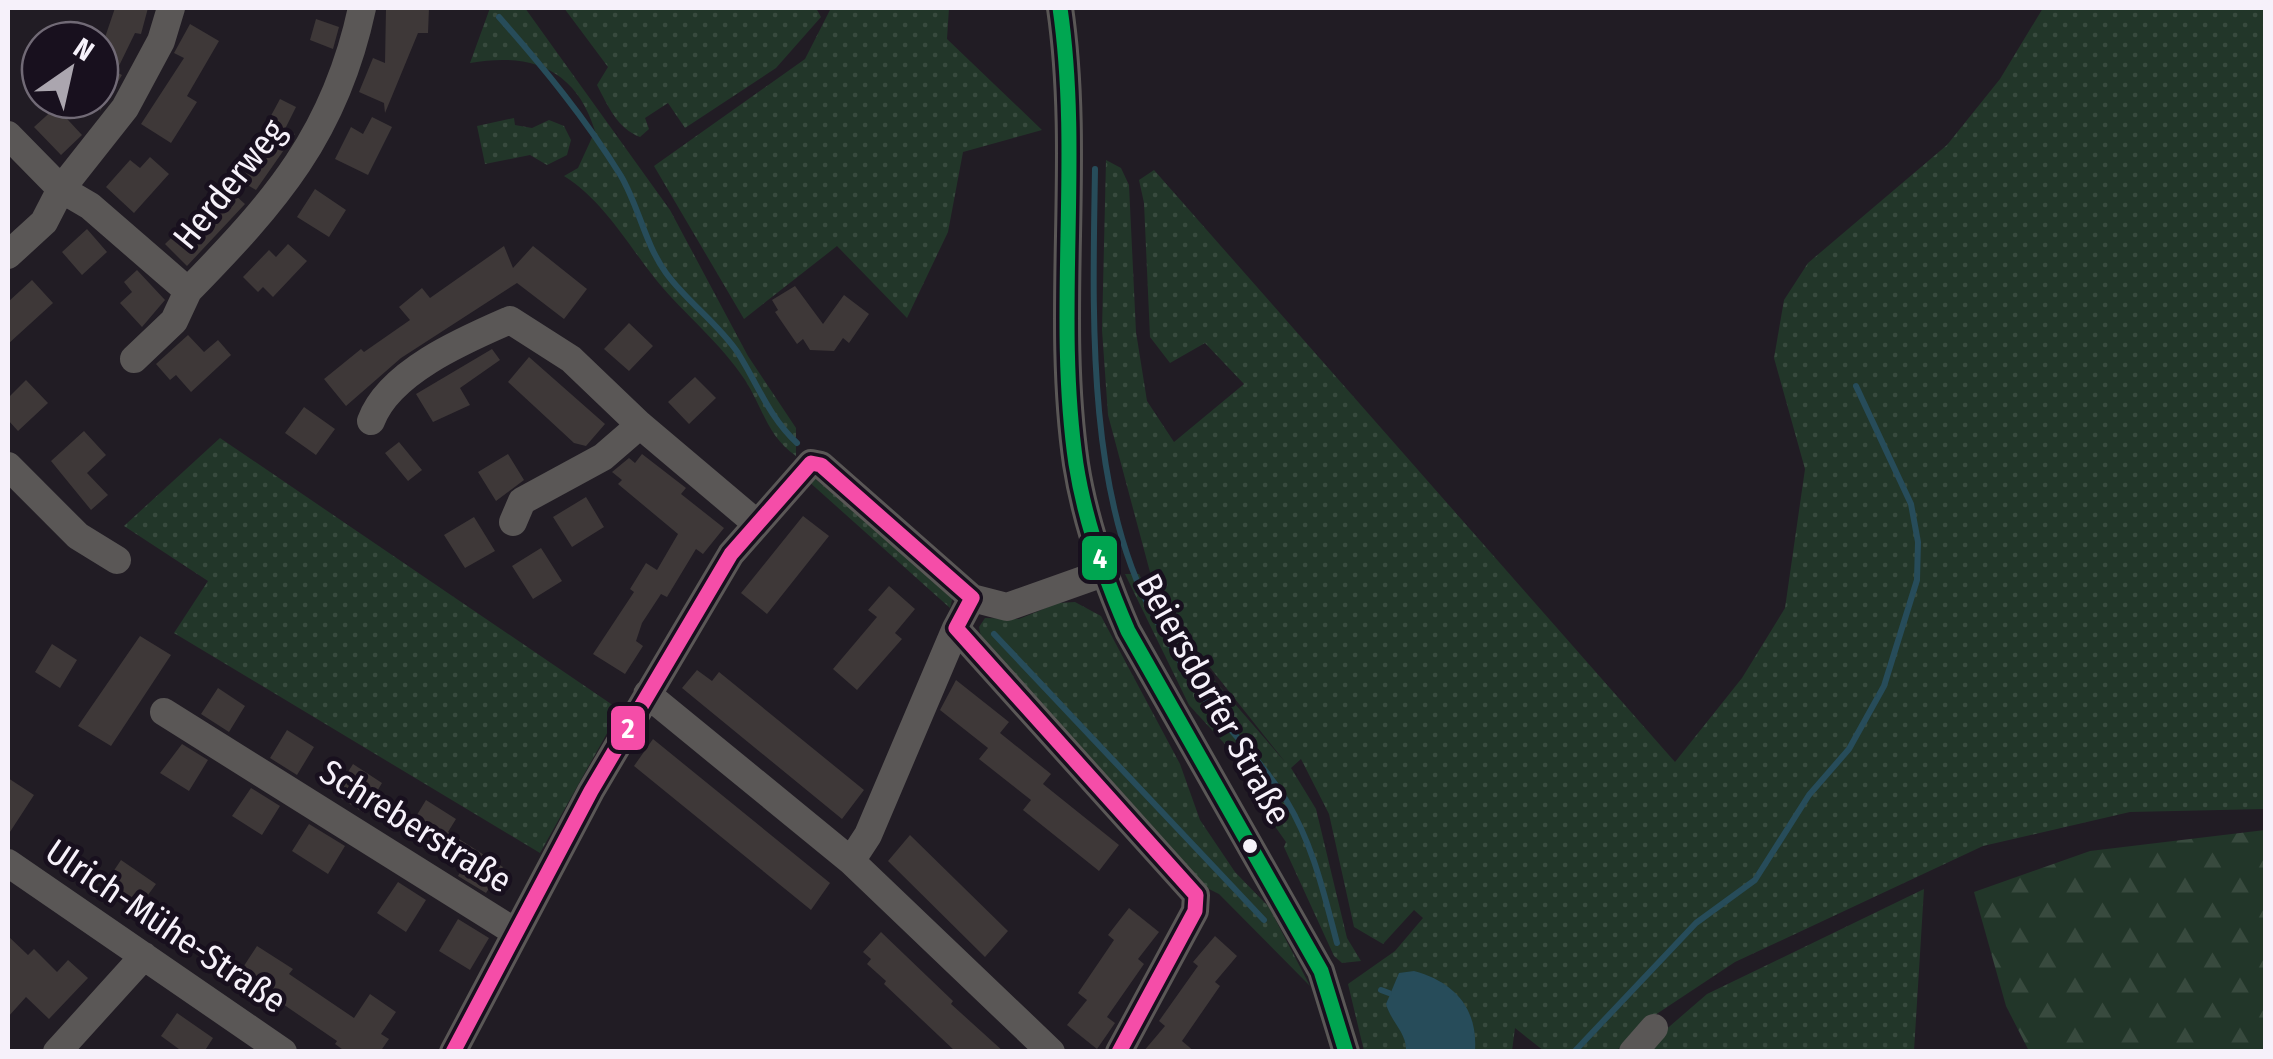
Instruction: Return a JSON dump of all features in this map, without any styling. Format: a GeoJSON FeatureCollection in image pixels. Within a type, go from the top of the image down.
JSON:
{"type":"FeatureCollection","features":[{"type":"Feature","properties":{"kind":"street"},"geometry":{"type":"LineString","coordinates":[[8,255],[44,222],[62,189],[126,108],[161,41],[171,8]]}},
{"type":"Feature","properties":{"kind":"street","name":"Herderweg"},"geometry":{"type":"LineString","coordinates":[[134,359],[174,321],[188,291],[294,174],[339,90],[362,8]]}},
{"type":"Feature","properties":{"kind":"street","name":"Beiersdorfer Straße"},"geometry":{"type":"LineString","coordinates":[[1060,8],[1070,107],[1072,416],[1077,468],[1103,573],[1128,631],[1322,971],[1346,1052]]}},
{"type":"Feature","properties":{"kind":"street","name":"Herderweg"},"geometry":{"type":"LineString","coordinates":[[8,136],[62,189],[90,206],[188,291]]}},
{"type":"Feature","properties":{"kind":"street"},"geometry":{"type":"LineString","coordinates":[[372,421],[379,400],[414,372],[510,320],[572,359],[640,424],[756,523]]}},
{"type":"Feature","properties":{"kind":"street"},"geometry":{"type":"LineString","coordinates":[[513,522],[522,500],[603,457],[640,424]]}},
{"type":"Feature","properties":{"kind":"street"},"geometry":{"type":"LineString","coordinates":[[515,932],[731,554],[801,469],[811,463],[821,464],[972,598],[1007,607],[1103,573]]}},
{"type":"Feature","properties":{"kind":"street"},"geometry":{"type":"LineString","coordinates":[[8,466],[78,536],[117,560]]}},
{"type":"Feature","properties":{"kind":"street"},"geometry":{"type":"LineString","coordinates":[[851,861],[868,835],[972,598]]}},
{"type":"Feature","properties":{"kind":"street"},"geometry":{"type":"LineString","coordinates":[[956,628],[1198,902],[1119,1052]]}},
{"type":"Feature","properties":{"kind":"street"},"geometry":{"type":"LineString","coordinates":[[648,694],[851,861],[1051,1052]]}},
{"type":"Feature","properties":{"kind":"street","name":"Schreberstraße"},"geometry":{"type":"LineString","coordinates":[[164,712],[515,932],[453,1052]]}},
{"type":"Feature","properties":{"kind":"street","name":"Ulrich-Mühe-Straße"},"geometry":{"type":"LineString","coordinates":[[8,863],[283,1052]]}},
{"type":"Feature","properties":{"kind":"street"},"geometry":{"type":"LineString","coordinates":[[57,1052],[144,956]]}},
{"type":"Feature","properties":{"kind":"street"},"geometry":{"type":"LineString","coordinates":[[1633,1052],[1654,1028]]}},
{"type":"Feature","properties":{"kind":"green space"},"geometry":{"type":"Polygon","coordinates":[[[490,8],[525,8],[670,210],[748,356],[796,428],[796,456],[772,431],[745,380],[725,353],[657,281],[603,211],[564,176],[578,168],[595,131],[576,93],[563,79],[531,63],[470,63],[490,8]]]}},
{"type":"Feature","properties":{"kind":"green space"},"geometry":{"type":"Polygon","coordinates":[[[564,8],[816,8],[821,17],[776,68],[685,128],[668,103],[645,118],[649,129],[640,137],[625,128],[609,108],[597,85],[608,67],[564,8]]]}},
{"type":"Feature","properties":{"kind":"green space"},"geometry":{"type":"Polygon","coordinates":[[[831,8],[949,8],[947,39],[1042,130],[963,152],[948,232],[907,318],[837,246],[744,319],[654,166],[805,59],[831,8]]]}},
{"type":"Feature","properties":{"kind":"green space"},"geometry":{"type":"Polygon","coordinates":[[[2043,8],[2265,8],[2265,809],[2130,812],[1983,846],[1735,962],[1652,1017],[1616,1051],[1544,1051],[1515,1028],[1512,1051],[1364,1051],[1348,984],[1395,951],[1423,918],[1414,910],[1383,944],[1354,927],[1329,814],[1301,759],[1291,768],[1316,809],[1347,938],[1361,961],[1342,963],[1334,956],[1284,847],[1286,842],[1251,792],[1262,776],[1245,751],[1234,754],[1189,705],[1125,574],[1139,574],[1161,619],[1286,763],[1158,602],[1108,415],[1102,330],[1106,160],[1121,168],[1129,185],[1136,332],[1147,401],[1174,442],[1244,384],[1205,343],[1170,363],[1150,337],[1144,203],[1139,180],[1154,170],[1675,762],[1742,678],[1785,608],[1805,469],[1774,358],[1784,300],[1808,263],[1947,145],[2000,79],[2043,8]]]}},
{"type":"Feature","properties":{"kind":"green space"},"geometry":{"type":"Polygon","coordinates":[[[514,118],[515,125],[532,128],[549,120],[564,126],[571,140],[567,155],[547,165],[530,155],[485,164],[477,126],[514,118]]]}},
{"type":"Feature","properties":{"kind":"green space"},"geometry":{"type":"Polygon","coordinates":[[[220,438],[620,710],[540,853],[174,633],[208,581],[124,526],[220,438]]]}},
{"type":"Feature","properties":{"kind":"green space"},"geometry":{"type":"Polygon","coordinates":[[[813,477],[953,596],[950,608],[807,480],[813,477]]]}},
{"type":"Feature","properties":{"kind":"green space"},"geometry":{"type":"Polygon","coordinates":[[[1075,602],[1101,616],[1180,764],[1200,820],[1235,872],[1269,907],[1310,986],[1219,894],[1193,881],[981,637],[979,627],[985,618],[1019,619],[1058,603],[1075,602]]]}},
{"type":"Feature","properties":{"kind":"green space"},"geometry":{"type":"Polygon","coordinates":[[[2265,830],[2265,1051],[2029,1051],[2006,1006],[1974,892],[2090,851],[2265,830]]]}},
{"type":"Feature","properties":{"kind":"green space"},"geometry":{"type":"Polygon","coordinates":[[[1924,889],[1914,1051],[1640,1052],[1707,994],[1924,889]]]}},
{"type":"Feature","properties":{"kind":"water"},"geometry":{"type":"Polygon","coordinates":[[[1414,971],[1441,982],[1461,999],[1472,1022],[1475,1051],[1406,1051],[1386,1004],[1399,973],[1414,971]]]}},
{"type":"Feature","properties":{"kind":"building"},"geometry":{"type":"Polygon","coordinates":[[[115,8],[148,8],[141,34],[135,33],[120,64],[120,20],[111,20],[115,8]]]}},
{"type":"Feature","properties":{"kind":"building"},"geometry":{"type":"Polygon","coordinates":[[[386,8],[429,8],[428,33],[418,33],[385,113],[384,103],[359,92],[373,58],[385,63],[386,8]]]}},
{"type":"Feature","properties":{"kind":"building"},"geometry":{"type":"Polygon","coordinates":[[[316,19],[339,27],[333,49],[310,40],[316,19]]]}},
{"type":"Feature","properties":{"kind":"building"},"geometry":{"type":"Polygon","coordinates":[[[190,24],[219,41],[187,96],[197,102],[171,143],[141,124],[184,58],[174,53],[190,24]]]}},
{"type":"Feature","properties":{"kind":"building"},"geometry":{"type":"Polygon","coordinates":[[[280,99],[296,107],[285,129],[295,134],[256,190],[237,179],[280,99]]]}},
{"type":"Feature","properties":{"kind":"building"},"geometry":{"type":"Polygon","coordinates":[[[372,117],[392,127],[368,175],[335,159],[351,127],[363,134],[372,117]]]}},
{"type":"Feature","properties":{"kind":"building"},"geometry":{"type":"Polygon","coordinates":[[[42,120],[68,120],[82,135],[61,155],[34,127],[42,120]]]}},
{"type":"Feature","properties":{"kind":"building"},"geometry":{"type":"Polygon","coordinates":[[[150,157],[169,174],[134,213],[106,187],[130,160],[140,168],[150,157]]]}},
{"type":"Feature","properties":{"kind":"building"},"geometry":{"type":"Polygon","coordinates":[[[225,186],[245,204],[187,266],[165,244],[206,204],[210,209],[225,186]]]}},
{"type":"Feature","properties":{"kind":"building"},"geometry":{"type":"Polygon","coordinates":[[[315,189],[346,210],[329,237],[297,217],[315,189]]]}},
{"type":"Feature","properties":{"kind":"building"},"geometry":{"type":"Polygon","coordinates":[[[87,229],[107,252],[82,275],[62,252],[87,229]]]}},
{"type":"Feature","properties":{"kind":"building"},"geometry":{"type":"Polygon","coordinates":[[[288,244],[307,261],[273,297],[263,287],[258,292],[243,277],[269,250],[276,257],[288,244]]]}},
{"type":"Feature","properties":{"kind":"building"},"geometry":{"type":"Polygon","coordinates":[[[504,246],[513,268],[533,246],[587,289],[564,319],[517,283],[401,358],[346,406],[324,379],[361,349],[364,352],[410,320],[399,307],[422,288],[430,298],[504,246]]]}},
{"type":"Feature","properties":{"kind":"building"},"geometry":{"type":"Polygon","coordinates":[[[137,270],[165,300],[142,327],[120,303],[132,292],[124,282],[137,270]]]}},
{"type":"Feature","properties":{"kind":"building"},"geometry":{"type":"Polygon","coordinates":[[[32,280],[53,303],[8,344],[8,302],[32,280]]]}},
{"type":"Feature","properties":{"kind":"building"},"geometry":{"type":"Polygon","coordinates":[[[795,286],[823,324],[844,295],[869,314],[849,343],[843,338],[834,351],[810,350],[803,339],[797,344],[775,312],[778,310],[772,300],[795,286]]]}},
{"type":"Feature","properties":{"kind":"building"},"geometry":{"type":"Polygon","coordinates":[[[629,323],[653,346],[629,371],[604,349],[629,323]]]}},
{"type":"Feature","properties":{"kind":"building"},"geometry":{"type":"Polygon","coordinates":[[[188,335],[204,352],[218,340],[231,355],[191,392],[176,375],[170,380],[156,364],[188,335]]]}},
{"type":"Feature","properties":{"kind":"building"},"geometry":{"type":"Polygon","coordinates":[[[492,349],[500,360],[460,388],[470,405],[433,422],[416,394],[492,349]]]}},
{"type":"Feature","properties":{"kind":"building"},"geometry":{"type":"Polygon","coordinates":[[[529,357],[605,424],[586,446],[574,443],[508,382],[529,357]]]}},
{"type":"Feature","properties":{"kind":"building"},"geometry":{"type":"Polygon","coordinates":[[[695,377],[716,398],[689,424],[668,402],[695,377]]]}},
{"type":"Feature","properties":{"kind":"building"},"geometry":{"type":"Polygon","coordinates":[[[26,380],[48,403],[18,431],[8,420],[8,398],[26,380]]]}},
{"type":"Feature","properties":{"kind":"building"},"geometry":{"type":"Polygon","coordinates":[[[304,407],[335,429],[316,455],[285,433],[304,407]]]}},
{"type":"Feature","properties":{"kind":"building"},"geometry":{"type":"Polygon","coordinates":[[[84,431],[106,455],[87,473],[108,495],[91,510],[51,461],[84,431]]]}},
{"type":"Feature","properties":{"kind":"building"},"geometry":{"type":"Polygon","coordinates":[[[399,442],[422,470],[408,481],[385,453],[399,442]]]}},
{"type":"Feature","properties":{"kind":"building"},"geometry":{"type":"Polygon","coordinates":[[[508,454],[524,480],[496,501],[478,472],[508,454]]]}},
{"type":"Feature","properties":{"kind":"building"},"geometry":{"type":"Polygon","coordinates":[[[642,454],[686,488],[681,494],[724,528],[703,554],[696,549],[667,597],[661,594],[642,623],[636,641],[643,646],[625,674],[593,654],[634,592],[630,589],[646,563],[657,570],[678,534],[618,484],[622,480],[612,472],[629,458],[635,463],[642,454]]]}},
{"type":"Feature","properties":{"kind":"building"},"geometry":{"type":"Polygon","coordinates":[[[586,497],[604,527],[572,547],[553,517],[586,497]]]}},
{"type":"Feature","properties":{"kind":"building"},"geometry":{"type":"Polygon","coordinates":[[[803,516],[829,536],[767,614],[741,593],[803,516]]]}},
{"type":"Feature","properties":{"kind":"building"},"geometry":{"type":"Polygon","coordinates":[[[474,517],[495,551],[465,568],[444,535],[474,517]]]}},
{"type":"Feature","properties":{"kind":"building"},"geometry":{"type":"Polygon","coordinates":[[[541,548],[562,581],[533,599],[512,566],[541,548]]]}},
{"type":"Feature","properties":{"kind":"building"},"geometry":{"type":"Polygon","coordinates":[[[889,586],[915,609],[895,633],[902,639],[857,690],[833,669],[877,617],[868,610],[889,586]]]}},
{"type":"Feature","properties":{"kind":"building"},"geometry":{"type":"Polygon","coordinates":[[[140,636],[171,655],[111,746],[78,726],[140,636]]]}},
{"type":"Feature","properties":{"kind":"building"},"geometry":{"type":"Polygon","coordinates":[[[52,644],[77,660],[60,688],[35,672],[52,644]]]}},
{"type":"Feature","properties":{"kind":"building"},"geometry":{"type":"Polygon","coordinates":[[[697,670],[712,681],[719,672],[864,790],[842,819],[682,688],[697,670]]]}},
{"type":"Feature","properties":{"kind":"building"},"geometry":{"type":"Polygon","coordinates":[[[956,680],[1009,722],[1000,733],[1051,774],[1043,784],[1119,845],[1099,871],[1023,810],[1031,800],[979,759],[988,748],[940,710],[956,680]]]}},
{"type":"Feature","properties":{"kind":"building"},"geometry":{"type":"Polygon","coordinates":[[[218,688],[245,706],[229,732],[201,714],[218,688]]]}},
{"type":"Feature","properties":{"kind":"building"},"geometry":{"type":"Polygon","coordinates":[[[287,730],[314,747],[297,775],[270,758],[287,730]]]}},
{"type":"Feature","properties":{"kind":"building"},"geometry":{"type":"Polygon","coordinates":[[[653,739],[830,883],[811,910],[634,766],[653,739]]]}},
{"type":"Feature","properties":{"kind":"building"},"geometry":{"type":"Polygon","coordinates":[[[182,744],[208,760],[189,791],[160,773],[182,744]]]}},
{"type":"Feature","properties":{"kind":"building"},"geometry":{"type":"Polygon","coordinates":[[[353,764],[382,783],[364,813],[334,794],[353,764]]]}},
{"type":"Feature","properties":{"kind":"building"},"geometry":{"type":"Polygon","coordinates":[[[8,778],[34,795],[8,835],[8,778]]]}},
{"type":"Feature","properties":{"kind":"building"},"geometry":{"type":"Polygon","coordinates":[[[251,788],[280,806],[262,835],[232,816],[251,788]]]}},
{"type":"Feature","properties":{"kind":"building"},"geometry":{"type":"Polygon","coordinates":[[[426,800],[456,819],[448,832],[503,867],[486,893],[458,876],[463,867],[406,833],[426,800]]]}},
{"type":"Feature","properties":{"kind":"building"},"geometry":{"type":"Polygon","coordinates":[[[309,824],[345,846],[328,874],[292,851],[309,824]]]}},
{"type":"Feature","properties":{"kind":"building"},"geometry":{"type":"Polygon","coordinates":[[[910,835],[1008,931],[985,957],[888,861],[910,835]]]}},
{"type":"Feature","properties":{"kind":"building"},"geometry":{"type":"Polygon","coordinates":[[[121,860],[156,884],[137,910],[103,887],[121,860]]]}},
{"type":"Feature","properties":{"kind":"building"},"geometry":{"type":"Polygon","coordinates":[[[398,882],[426,900],[406,932],[377,913],[398,882]]]}},
{"type":"Feature","properties":{"kind":"building"},"geometry":{"type":"Polygon","coordinates":[[[1129,908],[1159,932],[1138,959],[1144,964],[1107,1017],[1115,1023],[1097,1049],[1067,1025],[1087,1000],[1078,993],[1114,940],[1108,935],[1129,908]]]}},
{"type":"Feature","properties":{"kind":"building"},"geometry":{"type":"Polygon","coordinates":[[[458,919],[489,938],[470,970],[439,951],[458,919]]]}},
{"type":"Feature","properties":{"kind":"building"},"geometry":{"type":"Polygon","coordinates":[[[881,932],[1004,1052],[956,1052],[884,984],[886,981],[867,964],[871,959],[863,952],[881,932]]]}},
{"type":"Feature","properties":{"kind":"building"},"geometry":{"type":"Polygon","coordinates":[[[8,936],[28,955],[34,949],[57,972],[68,960],[88,978],[49,1019],[26,997],[8,1017],[8,936]]]}},
{"type":"Feature","properties":{"kind":"building"},"geometry":{"type":"Polygon","coordinates":[[[1215,936],[1237,956],[1215,982],[1220,986],[1182,1041],[1195,1052],[1143,1052],[1165,1026],[1159,1021],[1198,966],[1193,962],[1215,936]]]}},
{"type":"Feature","properties":{"kind":"building"},"geometry":{"type":"Polygon","coordinates":[[[257,946],[293,969],[289,974],[354,1018],[370,994],[396,1012],[381,1034],[389,1039],[380,1052],[346,1052],[335,1044],[337,1041],[274,998],[271,1002],[236,978],[257,946]]]}},
{"type":"Feature","properties":{"kind":"building"},"geometry":{"type":"Polygon","coordinates":[[[177,1013],[213,1038],[204,1052],[183,1052],[161,1036],[177,1013]]]}},
{"type":"Feature","properties":{"kind":"waterway"},"geometry":{"type":"LineString","coordinates":[[499,17],[593,134],[621,176],[666,273],[730,342],[771,412],[797,443]]}},
{"type":"Feature","properties":{"kind":"waterway"},"geometry":{"type":"LineString","coordinates":[[1095,169],[1098,398],[1115,514],[1132,567],[1154,616],[1195,685],[1269,775],[1304,834],[1337,943]]}},
{"type":"Feature","properties":{"kind":"waterway"},"geometry":{"type":"LineString","coordinates":[[1574,1052],[1696,923],[1755,880],[1809,795],[1849,749],[1884,686],[1917,580],[1918,542],[1911,504],[1856,386]]}},
{"type":"Feature","properties":{"kind":"waterway"},"geometry":{"type":"LineString","coordinates":[[994,634],[1264,920]]}},
{"type":"Feature","properties":{"kind":"waterway"},"geometry":{"type":"LineString","coordinates":[[1381,990],[1389,993]]}},
{"type":"Feature","properties":{"kind":"transit line","name":"4"},"geometry":{"type":"LineString","coordinates":[[1060,8],[1069,122],[1070,407],[1076,464],[1090,528],[1128,631],[1321,971],[1346,1052]]}},
{"type":"Feature","properties":{"kind":"transit line","name":"2"},"geometry":{"type":"LineString","coordinates":[[453,1052],[591,791],[731,554],[811,463],[821,465],[972,598],[956,628],[1196,895],[1195,911],[1119,1052]]}}]}
